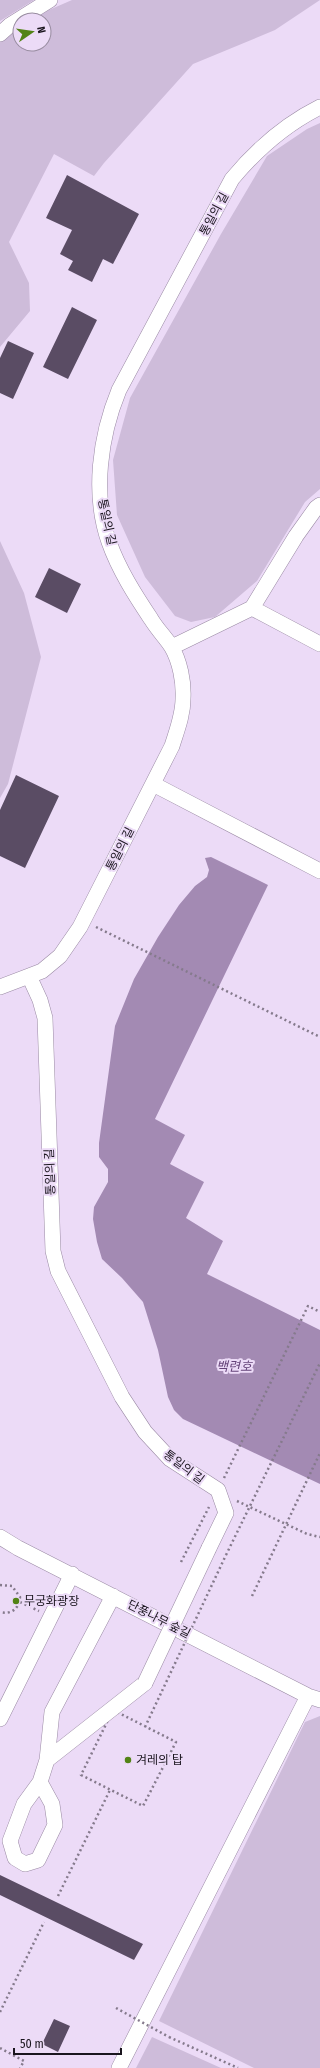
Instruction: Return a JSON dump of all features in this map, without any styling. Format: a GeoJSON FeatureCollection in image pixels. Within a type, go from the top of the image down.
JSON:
{"type":"FeatureCollection","features":[{"type":"Feature","properties":{"kind":"lane"},"geometry":{"type":"LineString","coordinates":[[0,34],[10,25],[50,0]]}},
{"type":"Feature","properties":{"kind":"lane","name":"통일의 길"},"geometry":{"type":"LineString","coordinates":[[218,1490],[170,1459],[144,1432],[122,1397],[58,1271],[53,1251],[45,1018],[40,1000],[29,976],[42,971],[60,956],[83,921],[172,746],[181,719],[183,698],[182,680],[172,647],[130,586],[109,541],[101,494],[102,459],[106,426],[119,390],[232,179],[251,157],[277,133],[320,107]]}},
{"type":"Feature","properties":{"kind":"lane"},"geometry":{"type":"LineString","coordinates":[[172,647],[252,608],[296,536],[316,508],[320,505]]}},
{"type":"Feature","properties":{"kind":"lane"},"geometry":{"type":"LineString","coordinates":[[252,608],[320,644]]}},
{"type":"Feature","properties":{"kind":"lane"},"geometry":{"type":"LineString","coordinates":[[153,784],[320,871]]}},
{"type":"Feature","properties":{"kind":"lane"},"geometry":{"type":"LineString","coordinates":[[0,987],[29,976]]}},
{"type":"Feature","properties":{"kind":"lane"},"geometry":{"type":"LineString","coordinates":[[47,1760],[145,1683],[226,1513],[218,1490]]}},
{"type":"Feature","properties":{"kind":"lane","name":"단풍나무 숲길"},"geometry":{"type":"LineString","coordinates":[[0,1537],[18,1548],[72,1574],[314,1698]]}},
{"type":"Feature","properties":{"kind":"lane"},"geometry":{"type":"LineString","coordinates":[[0,1719],[72,1574]]}},
{"type":"Feature","properties":{"kind":"lane"},"geometry":{"type":"LineString","coordinates":[[40,1782],[52,1804],[55,1825],[38,1860],[25,1864],[15,1858],[10,1841],[24,1804],[40,1782],[47,1760],[52,1712],[113,1596]]}},
{"type":"Feature","properties":{"kind":"lane"},"geometry":{"type":"LineString","coordinates":[[119,2068],[314,1698]]}},
{"type":"Feature","properties":{"kind":"path"},"geometry":{"type":"LineString","coordinates":[[83,921],[320,1037]]}},
{"type":"Feature","properties":{"kind":"path"},"geometry":{"type":"LineString","coordinates":[[238,1450],[308,1306],[320,1312]]}},
{"type":"Feature","properties":{"kind":"path"},"geometry":{"type":"LineString","coordinates":[[145,1727],[249,1507],[320,1363]]}},
{"type":"Feature","properties":{"kind":"path"},"geometry":{"type":"LineString","coordinates":[[252,1596],[320,1453]]}},
{"type":"Feature","properties":{"kind":"path","name":"통일의 길"},"geometry":{"type":"LineString","coordinates":[[218,1490],[249,1507],[307,1534],[320,1537]]}},
{"type":"Feature","properties":{"kind":"path"},"geometry":{"type":"LineString","coordinates":[[181,1562],[192,1540]]}},
{"type":"Feature","properties":{"kind":"path"},"geometry":{"type":"LineString","coordinates":[[0,1585],[8,1584],[16,1589],[20,1597],[18,1606],[11,1612],[0,1612]]}},
{"type":"Feature","properties":{"kind":"path"},"geometry":{"type":"LineString","coordinates":[[20,1602],[51,1616]]}},
{"type":"Feature","properties":{"kind":"path"},"geometry":{"type":"LineString","coordinates":[[113,1710],[176,1742],[144,1806],[110,1790],[81,1775],[113,1710]]}},
{"type":"Feature","properties":{"kind":"path"},"geometry":{"type":"LineString","coordinates":[[58,1896],[110,1790]]}},
{"type":"Feature","properties":{"kind":"path"},"geometry":{"type":"LineString","coordinates":[[0,2012],[44,1922]]}},
{"type":"Feature","properties":{"kind":"path"},"geometry":{"type":"LineString","coordinates":[[116,2008],[169,2037],[238,2068]]}},
{"type":"Feature","properties":{"kind":"path"},"geometry":{"type":"LineString","coordinates":[[0,2048],[24,2061],[20,2068]]}},
{"type":"Feature","properties":{"kind":"shaded area"},"geometry":{"type":"Polygon","coordinates":[[[0,0],[34,0],[15,12],[12,12],[12,14],[0,21],[0,0]]]}},
{"type":"Feature","properties":{"kind":"shaded area"},"geometry":{"type":"Polygon","coordinates":[[[72,0],[320,0],[275,30],[193,64],[94,176],[54,154],[9,242],[29,283],[30,311],[0,347],[0,41],[12,33],[12,52],[52,52],[52,12],[46,12],[72,0]]]}},
{"type":"Feature","properties":{"kind":"shaded area"},"geometry":{"type":"Polygon","coordinates":[[[320,123],[320,489],[305,502],[257,581],[215,617],[191,622],[175,616],[145,577],[117,515],[113,460],[130,398],[221,234],[267,156],[307,129],[320,123]]]}},
{"type":"Feature","properties":{"kind":"shaded area"},"geometry":{"type":"Polygon","coordinates":[[[0,541],[24,593],[41,657],[8,784],[0,798],[0,541]]]}},
{"type":"Feature","properties":{"kind":"shaded area"},"geometry":{"type":"Polygon","coordinates":[[[320,1716],[320,2068],[254,2068],[159,2021],[305,1722],[320,1716]]]}},
{"type":"Feature","properties":{"kind":"shaded area"},"geometry":{"type":"Polygon","coordinates":[[[152,2037],[221,2068],[136,2068],[152,2037]]]}},
{"type":"Feature","properties":{"kind":"water","name":"백련호"},"geometry":{"type":"Polygon","coordinates":[[[211,857],[268,885],[155,1119],[185,1135],[170,1164],[204,1182],[186,1218],[223,1241],[207,1274],[320,1330],[320,1484],[183,1419],[174,1410],[168,1397],[158,1350],[143,1302],[122,1278],[102,1259],[93,1219],[94,1207],[108,1182],[108,1169],[99,1157],[99,1143],[115,1026],[134,979],[158,937],[179,905],[195,886],[207,877],[209,870],[205,858],[211,857]]]}},
{"type":"Feature","properties":{"kind":"building"},"geometry":{"type":"Polygon","coordinates":[[[67,175],[139,214],[113,264],[103,259],[92,282],[68,270],[73,261],[60,254],[72,230],[46,218],[67,175]]]}},
{"type":"Feature","properties":{"kind":"building"},"geometry":{"type":"Polygon","coordinates":[[[72,307],[97,320],[68,379],[43,367],[72,307]]]}},
{"type":"Feature","properties":{"kind":"building"},"geometry":{"type":"Polygon","coordinates":[[[8,341],[34,353],[13,399],[0,393],[0,358],[8,341]]]}},
{"type":"Feature","properties":{"kind":"building"},"geometry":{"type":"Polygon","coordinates":[[[49,568],[81,584],[67,613],[35,597],[49,568]]]}},
{"type":"Feature","properties":{"kind":"building"},"geometry":{"type":"Polygon","coordinates":[[[16,775],[59,796],[25,868],[0,856],[0,810],[16,775]]]}},
{"type":"Feature","properties":{"kind":"building"},"geometry":{"type":"Polygon","coordinates":[[[0,1875],[143,1944],[134,1960],[0,1895],[0,1875]]]}},
{"type":"Feature","properties":{"kind":"building"},"geometry":{"type":"Polygon","coordinates":[[[54,2019],[70,2026],[58,2052],[42,2044],[54,2019]]]}},
{"type":"Feature","properties":{"kind":"place","name":"무궁화광장"},"geometry":{"type":"Point","coordinates":[16,1601]}},
{"type":"Feature","properties":{"kind":"place","name":"겨레의 탑"},"geometry":{"type":"Point","coordinates":[128,1760]}}]}
